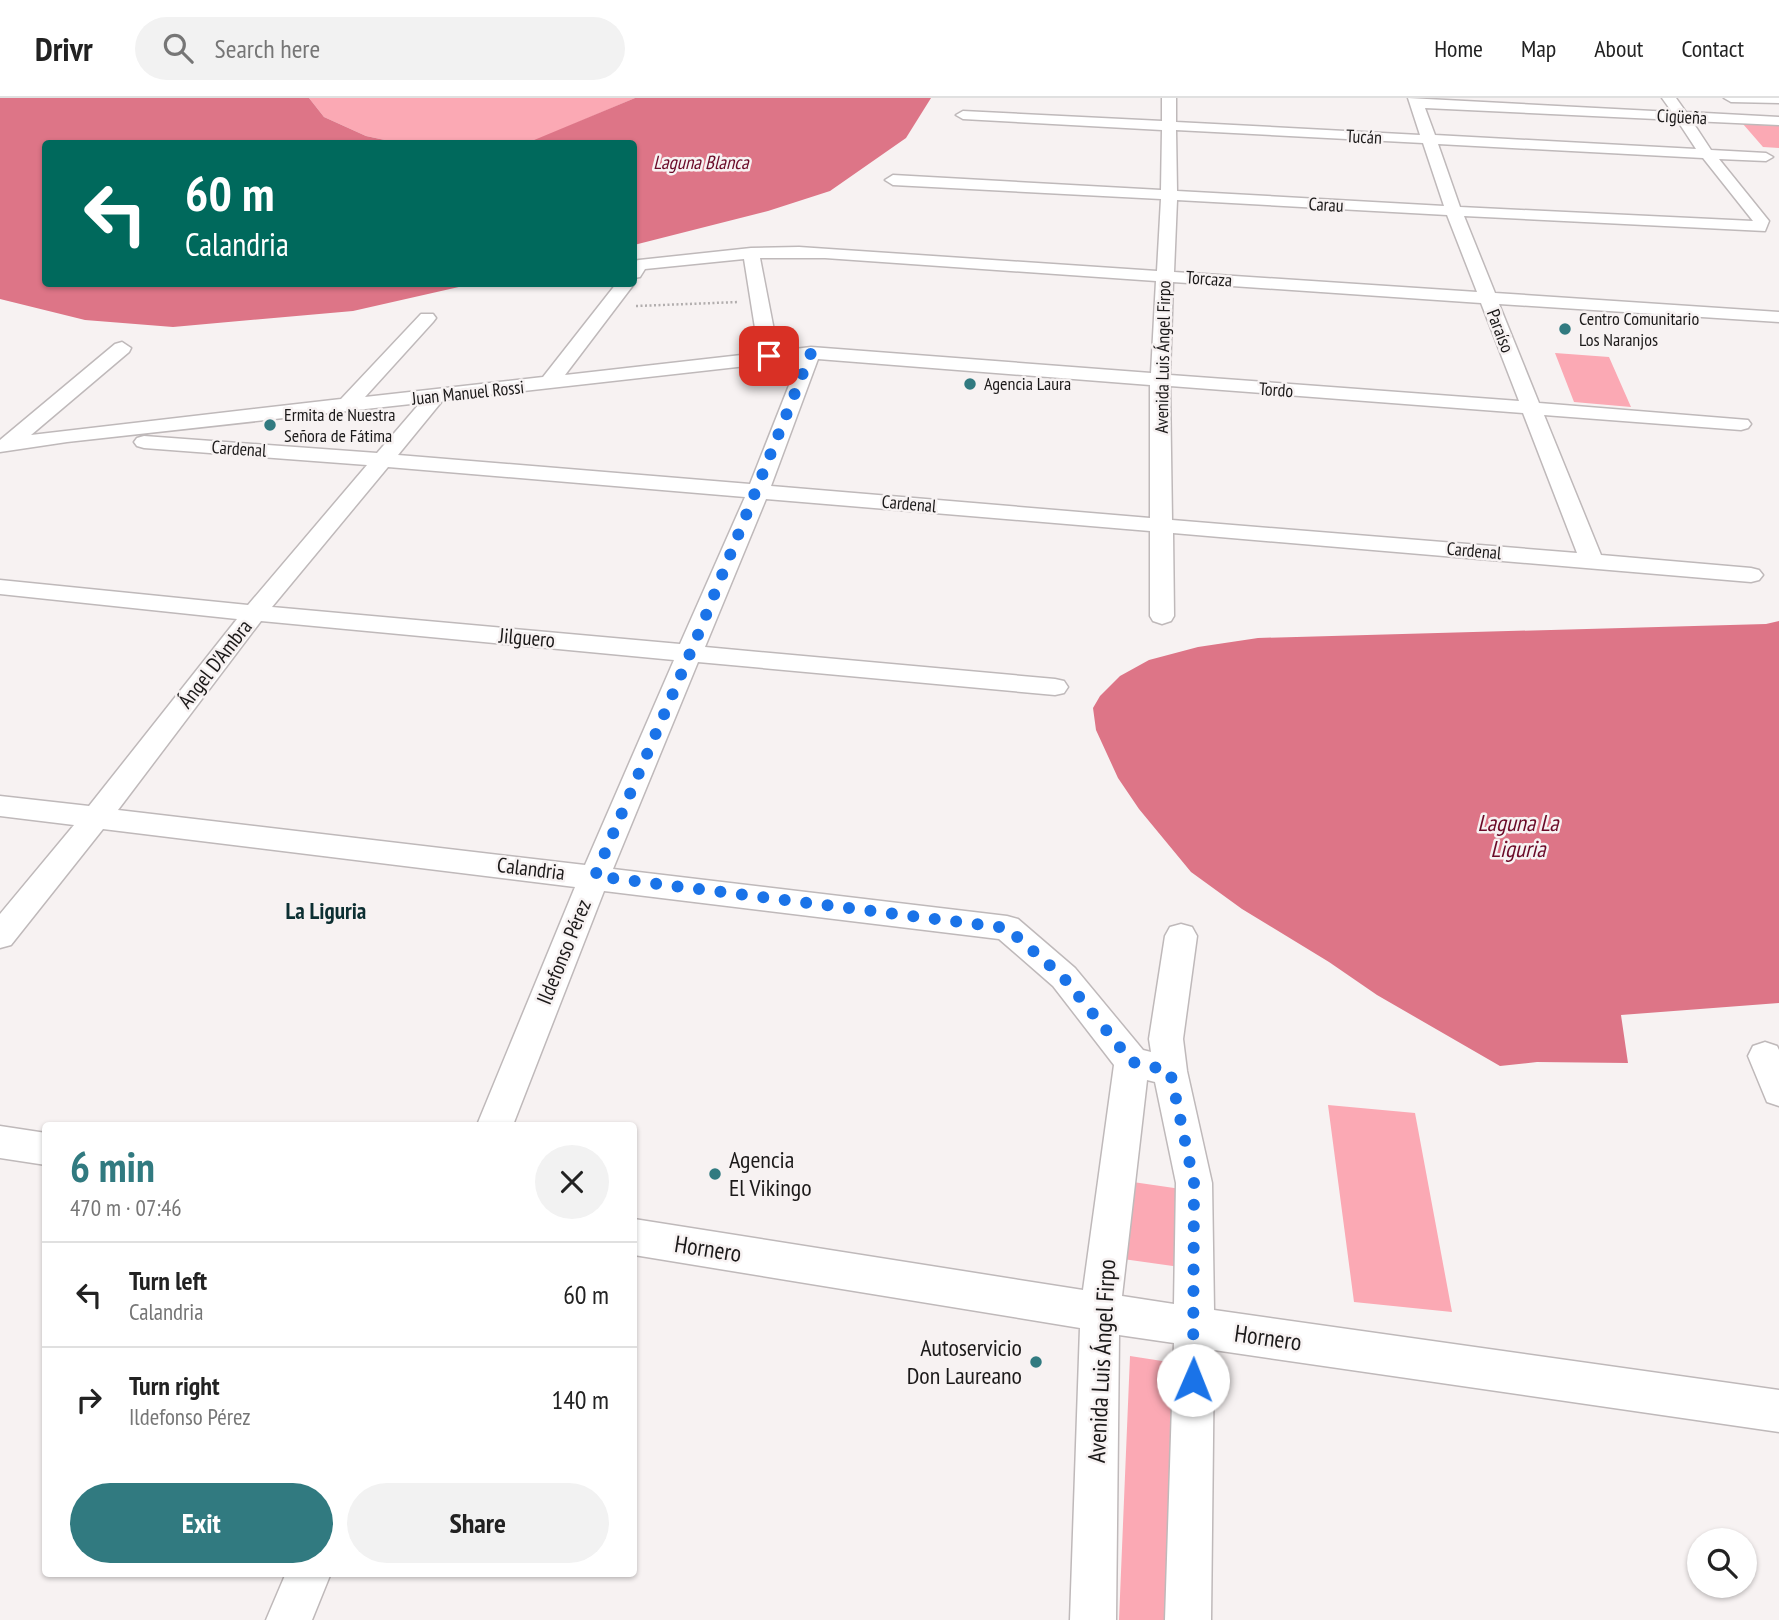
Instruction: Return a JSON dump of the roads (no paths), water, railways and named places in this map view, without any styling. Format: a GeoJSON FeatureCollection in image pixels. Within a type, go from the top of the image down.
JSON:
{"type":"FeatureCollection","features":[{"type":"Feature","properties":{"kind":"street","name":"Avenida Luis Ángel Firpo"},"geometry":{"type":"LineString","coordinates":[[1162,616],[1160,381],[1169,196],[1169,98]]}},
{"type":"Feature","properties":{"kind":"street"},"geometry":{"type":"LineString","coordinates":[[1669,98],[1707,154]]}},
{"type":"Feature","properties":{"kind":"street"},"geometry":{"type":"LineString","coordinates":[[1731,98],[1779,99]]}},
{"type":"Feature","properties":{"kind":"street","name":"Cigüeña"},"geometry":{"type":"LineString","coordinates":[[1416,101],[1779,121]]}},
{"type":"Feature","properties":{"kind":"street","name":"Paraíso"},"geometry":{"type":"LineString","coordinates":[[1416,101],[1454,212],[1592,562]]}},
{"type":"Feature","properties":{"kind":"street","name":"Tucán"},"geometry":{"type":"LineString","coordinates":[[962,115],[1766,157]]}},
{"type":"Feature","properties":{"kind":"street","name":"Carau"},"geometry":{"type":"LineString","coordinates":[[893,180],[1759,228],[1761,221],[1707,154]]}},
{"type":"Feature","properties":{"kind":"street","name":"Torcaza"},"geometry":{"type":"LineString","coordinates":[[637,269],[751,253],[814,251],[852,256],[1779,317]]}},
{"type":"Feature","properties":{"kind":"street"},"geometry":{"type":"LineString","coordinates":[[751,253],[769,356]]}},
{"type":"Feature","properties":{"kind":"street"},"geometry":{"type":"LineString","coordinates":[[548,384],[623,287]]}},
{"type":"Feature","properties":{"kind":"street"},"geometry":{"type":"LineString","coordinates":[[346,406],[427,318]]}},
{"type":"Feature","properties":{"kind":"street"},"geometry":{"type":"LineString","coordinates":[[2,448],[122,348]]}},
{"type":"Feature","properties":{"kind":"street","name":"Tordo"},"geometry":{"type":"LineString","coordinates":[[811,353],[1128,376],[1160,381],[1530,410],[1741,424]]}},
{"type":"Feature","properties":{"kind":"street","name":"Juan Manuel Rossi"},"geometry":{"type":"LineString","coordinates":[[2,448],[67,436],[811,353]]}},
{"type":"Feature","properties":{"kind":"street","name":"Ildefonso Pérez"},"geometry":{"type":"LineString","coordinates":[[496,1122],[595,876],[758,492],[811,353]]}},
{"type":"Feature","properties":{"kind":"street","name":"Ángel D'Ambra"},"geometry":{"type":"LineString","coordinates":[[0,936],[96,818],[254,613],[436,396]]}},
{"type":"Feature","properties":{"kind":"street","name":"Cardenal"},"geometry":{"type":"LineString","coordinates":[[67,436],[1162,524],[1751,575]]}},
{"type":"Feature","properties":{"kind":"street","name":"Jilguero"},"geometry":{"type":"LineString","coordinates":[[0,586],[254,613],[1055,687]]}},
{"type":"Feature","properties":{"kind":"street","name":"Calandria"},"geometry":{"type":"LineString","coordinates":[[0,806],[1007,928],[1063,977],[1132,1062]]}},
{"type":"Feature","properties":{"kind":"street"},"geometry":{"type":"LineString","coordinates":[[1181,936],[1166,1039],[1170,1071],[1194,1183],[1188,1620]]}},
{"type":"Feature","properties":{"kind":"street"},"geometry":{"type":"LineString","coordinates":[[1765,1056],[1779,1091]]}},
{"type":"Feature","properties":{"kind":"street","name":"Avenida Luis Ángel Firpo"},"geometry":{"type":"LineString","coordinates":[[1093,1620],[1100,1311],[1132,1062]]}},
{"type":"Feature","properties":{"kind":"street"},"geometry":{"type":"LineString","coordinates":[[1132,1062],[1170,1071]]}},
{"type":"Feature","properties":{"kind":"street"},"geometry":{"type":"LineString","coordinates":[[0,1142],[42,1148]]}},
{"type":"Feature","properties":{"kind":"street","name":"Hornero"},"geometry":{"type":"LineString","coordinates":[[637,1237],[1194,1327],[1779,1411]]}},
{"type":"Feature","properties":{"kind":"street"},"geometry":{"type":"LineString","coordinates":[[289,1620],[307,1577]]}},
{"type":"Feature","properties":{"kind":"water"},"geometry":{"type":"Polygon","coordinates":[[[0,98],[309,98],[324,117],[366,136],[385,140],[42,140],[42,287],[459,287],[353,311],[173,327],[85,320],[0,299],[0,98]]]}},
{"type":"Feature","properties":{"kind":"water","name":"Laguna Blanca"},"geometry":{"type":"Polygon","coordinates":[[[635,98],[931,98],[906,138],[830,191],[768,211],[637,244],[637,140],[534,140],[635,98]]]}},
{"type":"Feature","properties":{"kind":"water","name":"Laguna La Liguria"},"geometry":{"type":"Polygon","coordinates":[[[1779,621],[1779,1003],[1621,1015],[1628,1063],[1537,1062],[1500,1066],[1377,995],[1242,909],[1191,872],[1139,809],[1118,778],[1096,730],[1093,708],[1100,696],[1120,676],[1149,660],[1198,647],[1258,638],[1766,624],[1779,621]]]}},
{"type":"Feature","properties":{"kind":"place","name":"Centro Comunitario Los Naranjos"},"geometry":{"type":"Point","coordinates":[1565,329]}},
{"type":"Feature","properties":{"kind":"place","name":"Agencia Laura"},"geometry":{"type":"Point","coordinates":[970,384]}},
{"type":"Feature","properties":{"kind":"place","name":"Ermita de Nuestra Señora de Fátima"},"geometry":{"type":"Point","coordinates":[270,425]}},
{"type":"Feature","properties":{"kind":"place","name":"Agencia El Vikingo"},"geometry":{"type":"Point","coordinates":[715,1174]}},
{"type":"Feature","properties":{"kind":"place","name":"Autoservicio Don Laureano"},"geometry":{"type":"Point","coordinates":[1036,1362]}},
{"type":"Feature","properties":{"kind":"district","name":"La Liguria"},"geometry":{"type":"Point","coordinates":[326,911]}}]}
